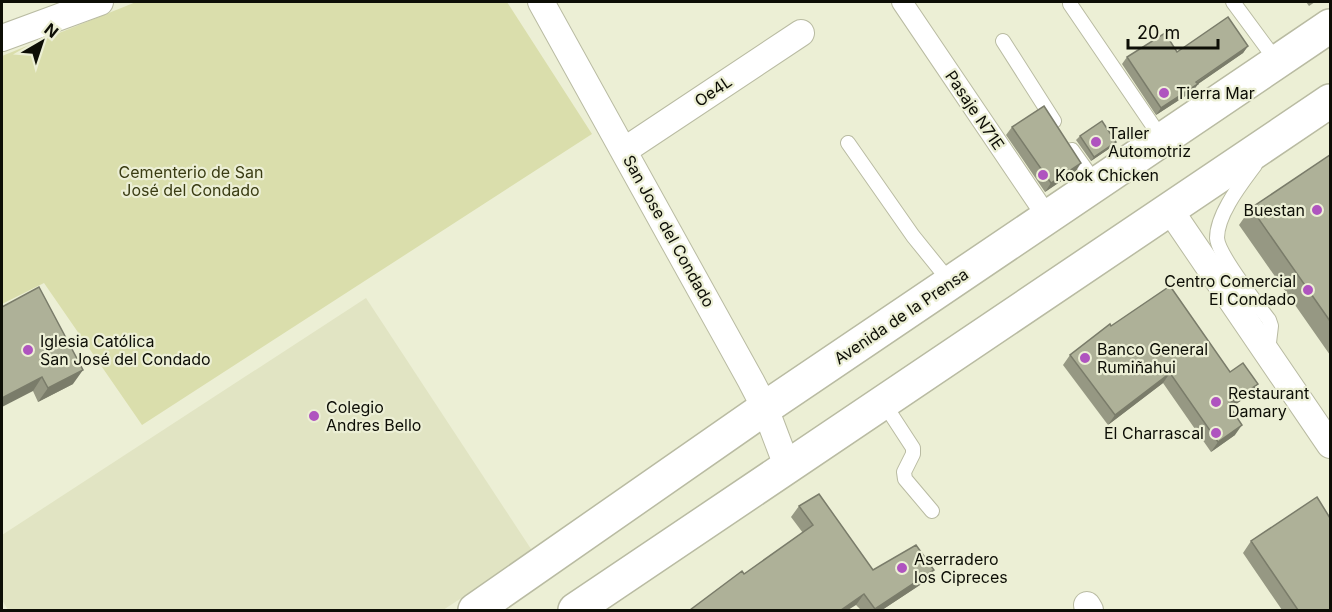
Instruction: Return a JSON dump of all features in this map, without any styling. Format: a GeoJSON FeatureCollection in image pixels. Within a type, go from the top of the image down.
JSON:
{"type":"FeatureCollection","features":[{"type":"Feature","properties":{"kind":"main road","name":"Avenida de la Prensa"},"geometry":{"type":"LineString","coordinates":[[475,610],[765,408],[1330,26]]}},
{"type":"Feature","properties":{"kind":"main road"},"geometry":{"type":"LineString","coordinates":[[575,610],[1330,100]]}},
{"type":"Feature","properties":{"kind":"street"},"geometry":{"type":"LineString","coordinates":[[2,38],[100,2]]}},
{"type":"Feature","properties":{"kind":"street","name":"San Jose del Condado"},"geometry":{"type":"LineString","coordinates":[[541,2],[625,150],[765,408],[788,466]]}},
{"type":"Feature","properties":{"kind":"street","name":"Pasaje N71E"},"geometry":{"type":"LineString","coordinates":[[902,2],[1048,218]]}},
{"type":"Feature","properties":{"kind":"street","name":"Oe4L"},"geometry":{"type":"LineString","coordinates":[[625,150],[801,33]]}},
{"type":"Feature","properties":{"kind":"street"},"geometry":{"type":"LineString","coordinates":[[1170,210],[1330,446]]}},
{"type":"Feature","properties":{"kind":"lane"},"geometry":{"type":"LineString","coordinates":[[1233,2],[1278,63]]}},
{"type":"Feature","properties":{"kind":"lane"},"geometry":{"type":"LineString","coordinates":[[1070,4],[1163,141]]}},
{"type":"Feature","properties":{"kind":"lane"},"geometry":{"type":"LineString","coordinates":[[1003,41],[1061,134],[1097,185]]}},
{"type":"Feature","properties":{"kind":"lane"},"geometry":{"type":"LineString","coordinates":[[1268,356],[1271,326],[1269,320],[1222,253],[1217,239],[1232,196],[1273,140]]}},
{"type":"Feature","properties":{"kind":"lane"},"geometry":{"type":"LineString","coordinates":[[848,143],[913,236],[951,283]]}},
{"type":"Feature","properties":{"kind":"lane"},"geometry":{"type":"LineString","coordinates":[[882,402],[913,448],[913,454],[904,472],[905,479],[932,511]]}},
{"type":"Feature","properties":{"kind":"shaded area","name":"Colegio Andres Bello"},"geometry":{"type":"Polygon","coordinates":[[[366,298],[533,552],[443,610],[8,610],[2,600],[2,535],[366,298]]]}},
{"type":"Feature","properties":{"kind":"green space","name":"Cementerio de San José del Condado"},"geometry":{"type":"Polygon","coordinates":[[[136,2],[507,2],[592,134],[142,425],[44,283],[2,304],[2,56],[136,2]]]}},
{"type":"Feature","properties":{"kind":"building"},"geometry":{"type":"Polygon","coordinates":[[[1228,17],[1248,46],[1196,82],[1198,84],[1161,108],[1127,57],[1165,33],[1177,52],[1228,17]]]}},
{"type":"Feature","properties":{"kind":"building"},"geometry":{"type":"Polygon","coordinates":[[[1044,106],[1081,163],[1051,183],[1012,127],[1044,106]]]}},
{"type":"Feature","properties":{"kind":"building","name":"Taller Automotriz"},"geometry":{"type":"Polygon","coordinates":[[[1102,121],[1116,142],[1094,157],[1080,136],[1102,121]]]}},
{"type":"Feature","properties":{"kind":"building","name":"Centro Comercial El Condado"},"geometry":{"type":"Polygon","coordinates":[[[1330,155],[1330,321],[1251,208],[1330,155]]]}},
{"type":"Feature","properties":{"kind":"building"},"geometry":{"type":"Polygon","coordinates":[[[1170,286],[1230,372],[1243,363],[1258,384],[1228,404],[1242,425],[1218,442],[1170,373],[1115,415],[1070,355],[1110,324],[1111,326],[1170,286]]]}},
{"type":"Feature","properties":{"kind":"building","name":"Iglesia Católica San José del Condado"},"geometry":{"type":"Polygon","coordinates":[[[39,287],[83,370],[48,388],[42,377],[2,398],[2,307],[39,287]]]}},
{"type":"Feature","properties":{"kind":"building"},"geometry":{"type":"Polygon","coordinates":[[[819,494],[873,570],[916,545],[934,570],[875,609],[864,594],[841,610],[690,610],[742,571],[744,574],[813,525],[799,506],[819,494]]]}},
{"type":"Feature","properties":{"kind":"building"},"geometry":{"type":"Polygon","coordinates":[[[1317,497],[1330,518],[1330,610],[1298,610],[1251,541],[1317,497]]]}},
{"type":"Feature","properties":{"kind":"place","name":"Tierra Mar"},"geometry":{"type":"Point","coordinates":[1164,93]}},
{"type":"Feature","properties":{"kind":"place","name":"Taller Automotriz"},"geometry":{"type":"Point","coordinates":[1096,142]}},
{"type":"Feature","properties":{"kind":"place","name":"Kook Chicken"},"geometry":{"type":"Point","coordinates":[1043,175]}},
{"type":"Feature","properties":{"kind":"place","name":"Buestan"},"geometry":{"type":"Point","coordinates":[1317,210]}},
{"type":"Feature","properties":{"kind":"place","name":"Centro Comercial El Condado"},"geometry":{"type":"Point","coordinates":[1308,290]}},
{"type":"Feature","properties":{"kind":"place","name":"Iglesia Católica San José del Condado"},"geometry":{"type":"Point","coordinates":[28,350]}},
{"type":"Feature","properties":{"kind":"place","name":"Banco General Rumiñahui"},"geometry":{"type":"Point","coordinates":[1085,358]}},
{"type":"Feature","properties":{"kind":"place","name":"Restaurant Damary"},"geometry":{"type":"Point","coordinates":[1216,402]}},
{"type":"Feature","properties":{"kind":"place","name":"Colegio Andres Bello"},"geometry":{"type":"Point","coordinates":[314,416]}},
{"type":"Feature","properties":{"kind":"place","name":"El Charrascal"},"geometry":{"type":"Point","coordinates":[1216,433]}},
{"type":"Feature","properties":{"kind":"place","name":"Aserradero los Cipreces"},"geometry":{"type":"Point","coordinates":[902,568]}}]}
